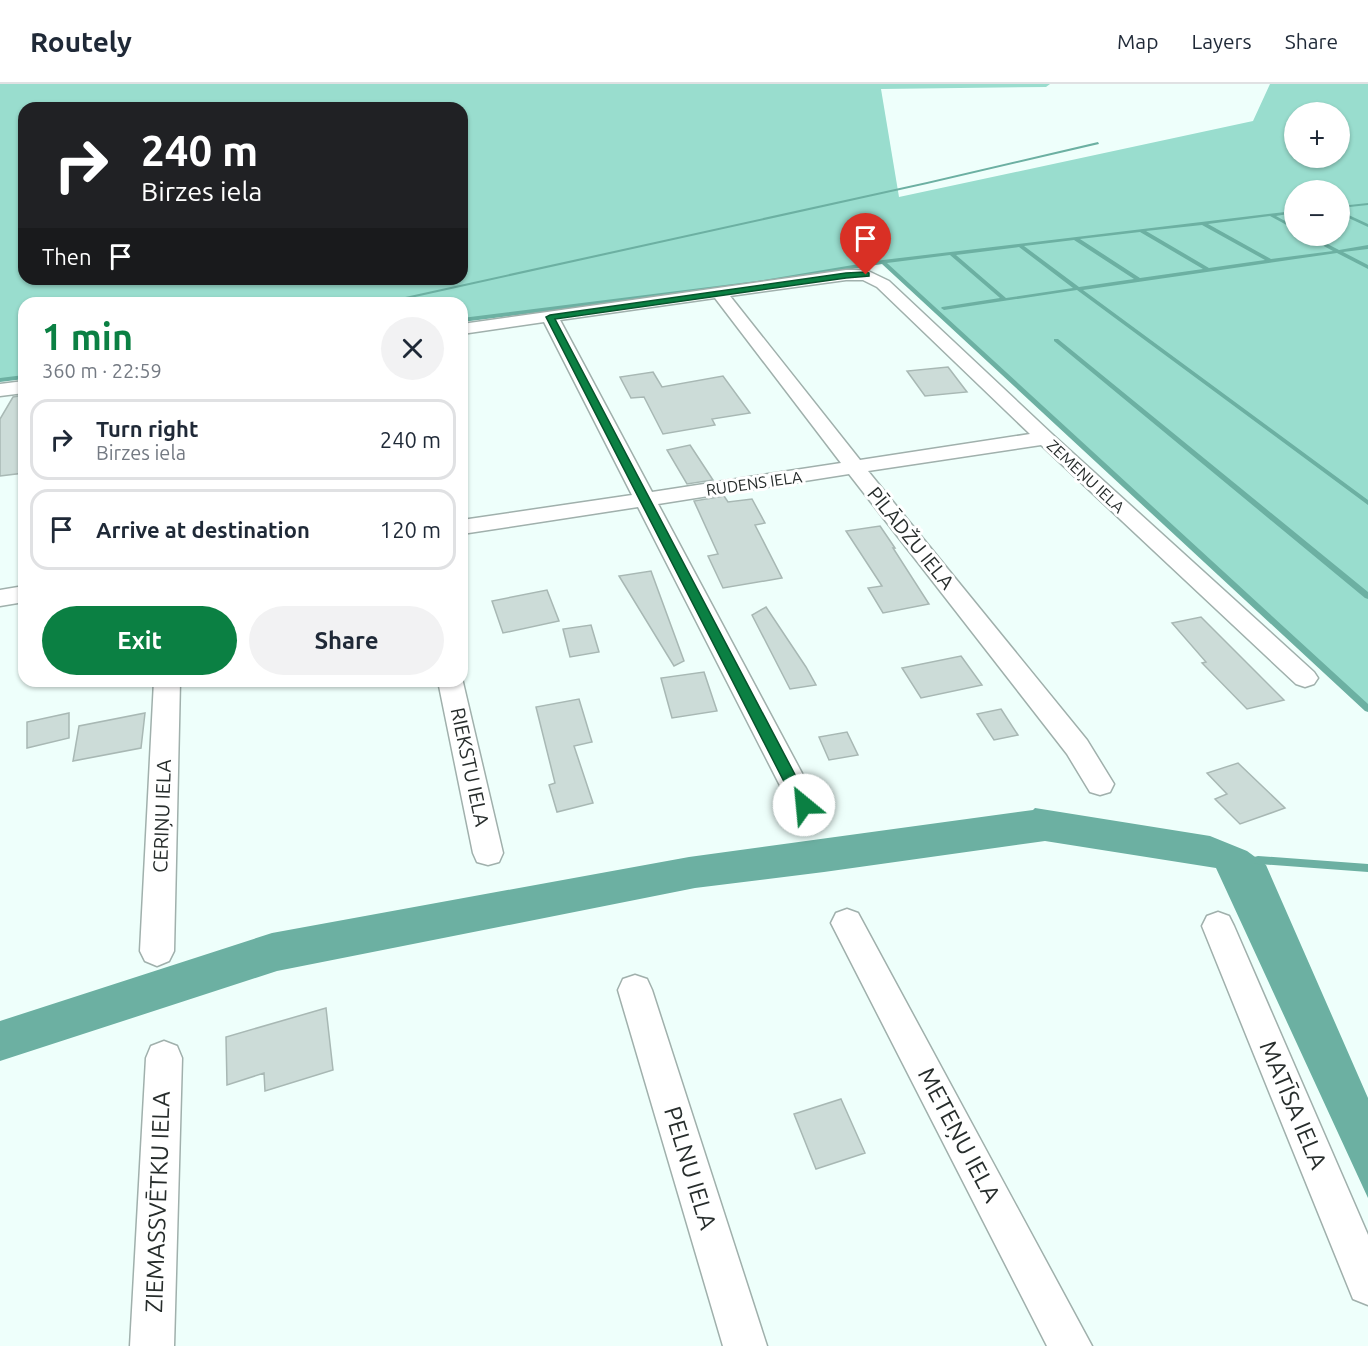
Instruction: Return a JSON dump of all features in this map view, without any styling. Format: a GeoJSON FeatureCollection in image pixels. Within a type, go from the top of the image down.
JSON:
{"type":"FeatureCollection","features":[{"type":"Feature","properties":{"kind":"street","name":"ZEMEŅU IELA"},"geometry":{"type":"LineString","coordinates":[[719,293],[846,275],[866,275],[883,284],[1045,438],[1305,678]]}},
{"type":"Feature","properties":{"kind":"street"},"geometry":{"type":"LineString","coordinates":[[468,328],[719,293]]}},
{"type":"Feature","properties":{"kind":"street","name":"PĪLĀDŽU IELA"},"geometry":{"type":"LineString","coordinates":[[719,293],[1077,747],[1100,784]]}},
{"type":"Feature","properties":{"kind":"street"},"geometry":{"type":"LineString","coordinates":[[550,317],[804,805]]}},
{"type":"Feature","properties":{"kind":"street"},"geometry":{"type":"LineString","coordinates":[[0,390],[18,388]]}},
{"type":"Feature","properties":{"kind":"street","name":"RUDENS IELA"},"geometry":{"type":"LineString","coordinates":[[468,526],[1045,438]]}},
{"type":"Feature","properties":{"kind":"street"},"geometry":{"type":"LineString","coordinates":[[0,598],[18,595]]}},
{"type":"Feature","properties":{"kind":"street","name":"CERIŅU IELA"},"geometry":{"type":"LineString","coordinates":[[157,951],[167,687]]}},
{"type":"Feature","properties":{"kind":"street","name":"RIEKSTU IELA"},"geometry":{"type":"LineString","coordinates":[[452,687],[488,853]]}},
{"type":"Feature","properties":{"kind":"street","name":"METEŅU IELA"},"geometry":{"type":"LineString","coordinates":[[847,923],[1070,1346]]}},
{"type":"Feature","properties":{"kind":"street","name":"MATĪSA IELA"},"geometry":{"type":"LineString","coordinates":[[1218,926],[1368,1284]]}},
{"type":"Feature","properties":{"kind":"street","name":"PELNU IELA"},"geometry":{"type":"LineString","coordinates":[[635,990],[745,1346]]}},
{"type":"Feature","properties":{"kind":"street","name":"ZIEMASSVĒTKU IELA"},"geometry":{"type":"LineString","coordinates":[[152,1346],[164,1058]]}},
{"type":"Feature","properties":{"kind":"shaded area"},"geometry":{"type":"Polygon","coordinates":[[[0,84],[1050,84],[1046,87],[881,89],[899,197],[1253,121],[1270,84],[1368,84],[1368,709],[883,262],[757,283],[468,319],[468,297],[18,297],[18,378],[0,380],[0,84]]]}},
{"type":"Feature","properties":{"kind":"shaded area"},"geometry":{"type":"Polygon","coordinates":[[[1035,808],[1210,836],[1247,851],[1266,865],[1368,1098],[1368,1198],[1216,868],[1045,841],[695,888],[277,971],[0,1061],[0,1021],[272,933],[689,857],[1035,808]]]}},
{"type":"Feature","properties":{"kind":"building"},"geometry":{"type":"Polygon","coordinates":[[[948,367],[967,392],[925,396],[907,371],[948,367]]]}},
{"type":"Feature","properties":{"kind":"building"},"geometry":{"type":"Polygon","coordinates":[[[653,372],[662,387],[723,376],[750,413],[712,419],[715,425],[663,434],[644,397],[631,398],[620,377],[653,372]]]}},
{"type":"Feature","properties":{"kind":"building"},"geometry":{"type":"Polygon","coordinates":[[[18,396],[18,474],[0,476],[0,419],[13,397],[18,396]]]}},
{"type":"Feature","properties":{"kind":"building"},"geometry":{"type":"Polygon","coordinates":[[[690,445],[713,480],[687,484],[667,450],[690,445]]]}},
{"type":"Feature","properties":{"kind":"building"},"geometry":{"type":"Polygon","coordinates":[[[724,496],[728,502],[752,499],[765,523],[755,525],[782,578],[723,588],[708,556],[718,554],[694,501],[724,496]]]}},
{"type":"Feature","properties":{"kind":"building"},"geometry":{"type":"Polygon","coordinates":[[[880,526],[929,604],[883,613],[868,588],[882,586],[846,531],[880,526]]]}},
{"type":"Feature","properties":{"kind":"building"},"geometry":{"type":"Polygon","coordinates":[[[651,571],[684,661],[674,666],[619,576],[651,571]]]}},
{"type":"Feature","properties":{"kind":"building"},"geometry":{"type":"Polygon","coordinates":[[[547,590],[559,621],[503,633],[492,601],[547,590]]]}},
{"type":"Feature","properties":{"kind":"building"},"geometry":{"type":"Polygon","coordinates":[[[766,607],[816,685],[790,689],[752,615],[766,607]]]}},
{"type":"Feature","properties":{"kind":"building"},"geometry":{"type":"Polygon","coordinates":[[[1201,617],[1284,700],[1247,709],[1202,663],[1206,662],[1172,623],[1201,617]]]}},
{"type":"Feature","properties":{"kind":"building"},"geometry":{"type":"Polygon","coordinates":[[[591,625],[599,652],[570,657],[563,629],[591,625]]]}},
{"type":"Feature","properties":{"kind":"building"},"geometry":{"type":"Polygon","coordinates":[[[961,656],[982,685],[921,698],[902,668],[961,656]]]}},
{"type":"Feature","properties":{"kind":"building"},"geometry":{"type":"Polygon","coordinates":[[[704,672],[717,711],[672,718],[661,678],[704,672]]]}},
{"type":"Feature","properties":{"kind":"building"},"geometry":{"type":"Polygon","coordinates":[[[579,699],[592,742],[574,746],[593,803],[557,812],[549,785],[555,783],[536,707],[579,699]]]}},
{"type":"Feature","properties":{"kind":"building"},"geometry":{"type":"Polygon","coordinates":[[[1001,709],[1018,735],[994,740],[977,714],[1001,709]]]}},
{"type":"Feature","properties":{"kind":"building"},"geometry":{"type":"Polygon","coordinates":[[[69,713],[69,738],[27,748],[27,722],[69,713]]]}},
{"type":"Feature","properties":{"kind":"building"},"geometry":{"type":"Polygon","coordinates":[[[145,713],[141,748],[73,761],[79,726],[145,713]]]}},
{"type":"Feature","properties":{"kind":"building"},"geometry":{"type":"Polygon","coordinates":[[[847,732],[858,755],[829,760],[819,737],[847,732]]]}},
{"type":"Feature","properties":{"kind":"building"},"geometry":{"type":"Polygon","coordinates":[[[1238,763],[1285,808],[1240,824],[1215,799],[1227,794],[1207,773],[1238,763]]]}},
{"type":"Feature","properties":{"kind":"building"},"geometry":{"type":"Polygon","coordinates":[[[326,1008],[333,1070],[265,1091],[264,1073],[227,1085],[226,1037],[326,1008]]]}},
{"type":"Feature","properties":{"kind":"building"},"geometry":{"type":"Polygon","coordinates":[[[841,1099],[865,1153],[816,1169],[794,1114],[841,1099]]]}},
{"type":"Feature","properties":{"kind":"waterway"},"geometry":{"type":"LineString","coordinates":[[468,284],[1098,143]]}},
{"type":"Feature","properties":{"kind":"waterway"},"geometry":{"type":"LineString","coordinates":[[1350,206],[1368,204]]}},
{"type":"Feature","properties":{"kind":"waterway"},"geometry":{"type":"LineString","coordinates":[[1203,223],[1284,213]]}},
{"type":"Feature","properties":{"kind":"waterway"},"geometry":{"type":"LineString","coordinates":[[1271,215],[1284,222]]}},
{"type":"Feature","properties":{"kind":"waterway"},"geometry":{"type":"LineString","coordinates":[[1350,217],[1368,226]]}},
{"type":"Feature","properties":{"kind":"waterway"},"geometry":{"type":"LineString","coordinates":[[1020,245],[1203,223]]}},
{"type":"Feature","properties":{"kind":"waterway"},"geometry":{"type":"LineString","coordinates":[[1203,223],[1270,261]]}},
{"type":"Feature","properties":{"kind":"waterway"},"geometry":{"type":"LineString","coordinates":[[1142,231],[1208,270]]}},
{"type":"Feature","properties":{"kind":"waterway"},"geometry":{"type":"LineString","coordinates":[[1076,239],[1139,280]]}},
{"type":"Feature","properties":{"kind":"waterway"},"geometry":{"type":"LineString","coordinates":[[883,262],[1020,245]]}},
{"type":"Feature","properties":{"kind":"waterway"},"geometry":{"type":"LineString","coordinates":[[1020,245],[1078,289]]}},
{"type":"Feature","properties":{"kind":"waterway"},"geometry":{"type":"LineString","coordinates":[[1328,246],[1338,251]]}},
{"type":"Feature","properties":{"kind":"waterway"},"geometry":{"type":"LineString","coordinates":[[1338,251],[1368,247]]}},
{"type":"Feature","properties":{"kind":"waterway"},"geometry":{"type":"LineString","coordinates":[[1139,280],[1338,251]]}},
{"type":"Feature","properties":{"kind":"waterway"},"geometry":{"type":"LineString","coordinates":[[1338,251],[1368,267]]}},
{"type":"Feature","properties":{"kind":"waterway"},"geometry":{"type":"LineString","coordinates":[[952,254],[1004,299]]}},
{"type":"Feature","properties":{"kind":"waterway"},"geometry":{"type":"LineString","coordinates":[[468,319],[757,283],[883,262]]}},
{"type":"Feature","properties":{"kind":"waterway"},"geometry":{"type":"LineString","coordinates":[[883,262],[1368,709]]}},
{"type":"Feature","properties":{"kind":"waterway"},"geometry":{"type":"LineString","coordinates":[[1078,289],[1139,280]]}},
{"type":"Feature","properties":{"kind":"waterway"},"geometry":{"type":"LineString","coordinates":[[408,297],[463,285]]}},
{"type":"Feature","properties":{"kind":"waterway"},"geometry":{"type":"LineString","coordinates":[[944,308],[1078,289]]}},
{"type":"Feature","properties":{"kind":"waterway"},"geometry":{"type":"LineString","coordinates":[[1078,289],[1368,503]]}},
{"type":"Feature","properties":{"kind":"waterway"},"geometry":{"type":"LineString","coordinates":[[1056,340],[1368,596]]}},
{"type":"Feature","properties":{"kind":"waterway"},"geometry":{"type":"LineString","coordinates":[[0,380],[18,378]]}},
{"type":"Feature","properties":{"kind":"waterway"},"geometry":{"type":"LineString","coordinates":[[1258,860],[1368,868]]}},
{"type":"Feature","properties":{"kind":"route"},"geometry":{"type":"LineString","coordinates":[[804,805],[550,317],[846,275],[866,275]]}}]}
